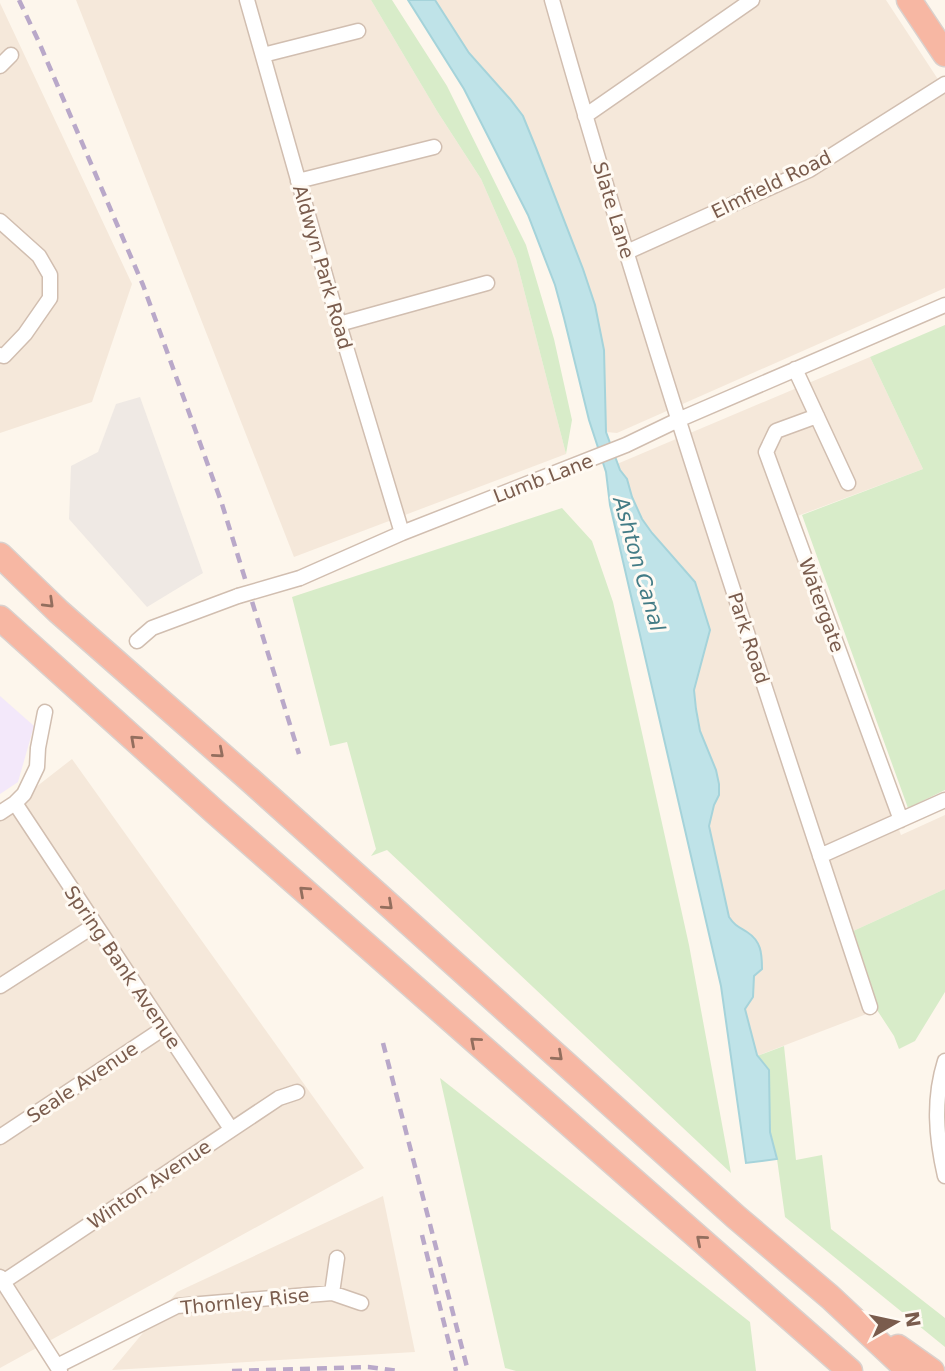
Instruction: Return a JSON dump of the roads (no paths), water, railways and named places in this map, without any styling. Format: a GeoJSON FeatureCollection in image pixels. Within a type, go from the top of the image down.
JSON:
{"type":"FeatureCollection","features":[{"type":"Feature","properties":{"kind":"highway"},"geometry":{"type":"LineString","coordinates":[[909,0],[945,54]]}},
{"type":"Feature","properties":{"kind":"highway"},"geometry":{"type":"LineString","coordinates":[[0,555],[68,620],[736,1217],[830,1297],[909,1371]]}},
{"type":"Feature","properties":{"kind":"highway"},"geometry":{"type":"LineString","coordinates":[[0,618],[215,813],[850,1371]]}},
{"type":"Feature","properties":{"kind":"highway"},"geometry":{"type":"LineString","coordinates":[[753,1285],[828,1371]]}},
{"type":"Feature","properties":{"kind":"highway"},"geometry":{"type":"LineString","coordinates":[[830,1297],[932,1371]]}},
{"type":"Feature","properties":{"kind":"street","name":"Aldwyn Park Road"},"geometry":{"type":"LineString","coordinates":[[247,0],[339,324],[402,533]]}},
{"type":"Feature","properties":{"kind":"street","name":"Slate Lane"},"geometry":{"type":"LineString","coordinates":[[552,0],[678,420]]}},
{"type":"Feature","properties":{"kind":"street"},"geometry":{"type":"LineString","coordinates":[[585,116],[752,0]]}},
{"type":"Feature","properties":{"kind":"street"},"geometry":{"type":"LineString","coordinates":[[263,55],[358,31]]}},
{"type":"Feature","properties":{"kind":"street"},"geometry":{"type":"LineString","coordinates":[[0,66],[11,55]]}},
{"type":"Feature","properties":{"kind":"street","name":"Elmfield Road"},"geometry":{"type":"LineString","coordinates":[[627,252],[809,170],[945,84]]}},
{"type":"Feature","properties":{"kind":"street"},"geometry":{"type":"LineString","coordinates":[[298,181],[434,147]]}},
{"type":"Feature","properties":{"kind":"street"},"geometry":{"type":"LineString","coordinates":[[0,221],[39,256],[50,275],[50,298],[25,334],[4,356],[0,355]]}},
{"type":"Feature","properties":{"kind":"street"},"geometry":{"type":"LineString","coordinates":[[339,324],[487,283]]}},
{"type":"Feature","properties":{"kind":"street","name":"Lumb Lane"},"geometry":{"type":"LineString","coordinates":[[137,641],[152,628],[238,596],[300,578],[402,533],[626,445],[945,305]]}},
{"type":"Feature","properties":{"kind":"street"},"geometry":{"type":"LineString","coordinates":[[795,369],[848,483]]}},
{"type":"Feature","properties":{"kind":"street","name":"Watergate"},"geometry":{"type":"LineString","coordinates":[[817,416],[776,431],[766,452],[901,820]]}},
{"type":"Feature","properties":{"kind":"street","name":"Park Road"},"geometry":{"type":"LineString","coordinates":[[678,420],[870,1007]]}},
{"type":"Feature","properties":{"kind":"street"},"geometry":{"type":"LineString","coordinates":[[0,813],[24,794],[37,767],[44,712]]}},
{"type":"Feature","properties":{"kind":"street"},"geometry":{"type":"LineString","coordinates":[[820,856],[945,800]]}},
{"type":"Feature","properties":{"kind":"street","name":"Spring Bank Avenue"},"geometry":{"type":"LineString","coordinates":[[15,803],[231,1129]]}},
{"type":"Feature","properties":{"kind":"street"},"geometry":{"type":"LineString","coordinates":[[0,986],[94,925]]}},
{"type":"Feature","properties":{"kind":"street","name":"Seale Avenue"},"geometry":{"type":"LineString","coordinates":[[0,1137],[164,1028]]}},
{"type":"Feature","properties":{"kind":"street"},"geometry":{"type":"LineString","coordinates":[[945,1061],[936,1109],[945,1176]]}},
{"type":"Feature","properties":{"kind":"street","name":"Winton Avenue"},"geometry":{"type":"LineString","coordinates":[[2,1280],[279,1098],[297,1092]]}},
{"type":"Feature","properties":{"kind":"street"},"geometry":{"type":"LineString","coordinates":[[332,1293],[337,1258]]}},
{"type":"Feature","properties":{"kind":"street"},"geometry":{"type":"LineString","coordinates":[[2,1280],[59,1369]]}},
{"type":"Feature","properties":{"kind":"street","name":"Thornley Rise"},"geometry":{"type":"LineString","coordinates":[[59,1369],[177,1306],[332,1293],[362,1303]]}},
{"type":"Feature","properties":{"kind":"water","name":"Ashton Canal"},"geometry":{"type":"Polygon","coordinates":[[[408,0],[435,0],[469,53],[523,116],[595,305],[604,350],[606,432],[620,470],[627,479],[642,519],[695,582],[710,630],[694,690],[696,709],[700,731],[719,784],[719,795],[709,826],[729,917],[755,939],[761,953],[762,969],[754,976],[753,997],[745,1009],[757,1055],[769,1070],[770,1132],[777,1159],[746,1163],[721,986],[610,505],[606,472],[589,420],[555,285],[528,215],[464,89],[408,0]]]}},
{"type":"Feature","properties":{"kind":"railway"},"geometry":{"type":"LineString","coordinates":[[19,0],[143,285],[222,504],[299,754]]}},
{"type":"Feature","properties":{"kind":"railway"},"geometry":{"type":"LineString","coordinates":[[383,1043],[468,1371]]}},
{"type":"Feature","properties":{"kind":"railway"},"geometry":{"type":"LineString","coordinates":[[422,1235],[456,1371]]}},
{"type":"Feature","properties":{"kind":"railway"},"geometry":{"type":"LineString","coordinates":[[232,1371],[368,1367],[398,1371]]}}]}
